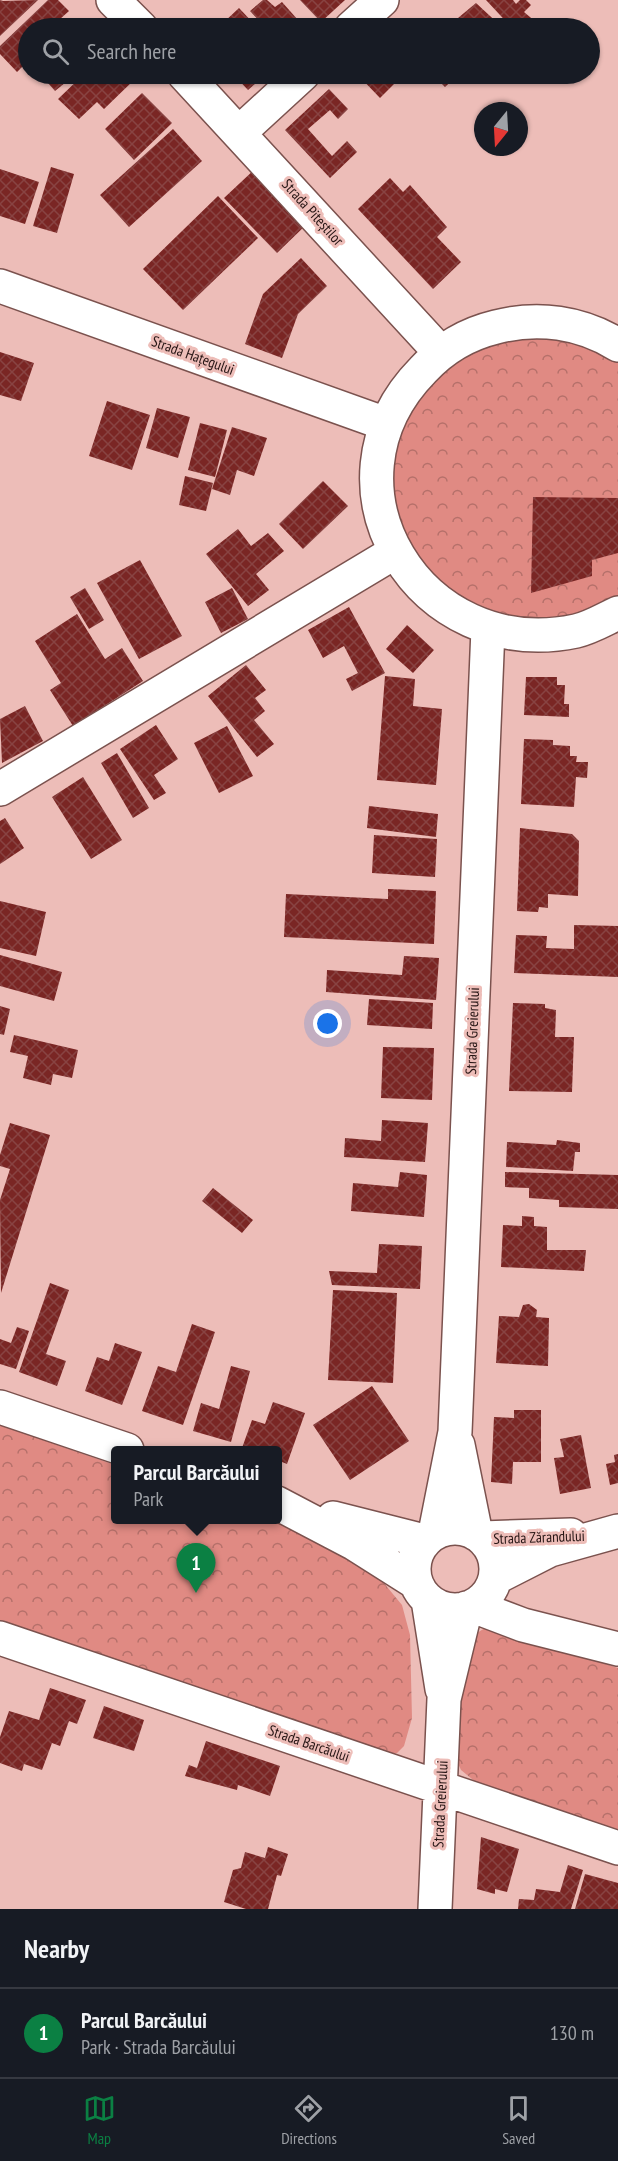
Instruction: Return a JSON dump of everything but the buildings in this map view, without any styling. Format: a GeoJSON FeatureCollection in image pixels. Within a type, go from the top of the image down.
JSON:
{"type":"FeatureCollection","features":[{"type":"Feature","properties":{"kind":"street"},"geometry":{"type":"LineString","coordinates":[[113,0],[131,18]]}},
{"type":"Feature","properties":{"kind":"street"},"geometry":{"type":"LineString","coordinates":[[362,18],[382,0]]}},
{"type":"Feature","properties":{"kind":"street","name":"Strada Piteștilor"},"geometry":{"type":"LineString","coordinates":[[194,84],[440,352]]}},
{"type":"Feature","properties":{"kind":"street"},"geometry":{"type":"LineString","coordinates":[[240,132],[292,84]]}},
{"type":"Feature","properties":{"kind":"street","name":"Strada Hațegului"},"geometry":{"type":"LineString","coordinates":[[0,286],[386,424]]}},
{"type":"Feature","properties":{"kind":"street"},"geometry":{"type":"LineString","coordinates":[[618,345],[601,334],[560,322],[517,321],[476,332],[440,352],[406,386],[386,424],[377,472],[382,517],[395,552],[422,588],[454,614],[488,629],[534,637],[579,631],[618,613]]}},
{"type":"Feature","properties":{"kind":"street"},"geometry":{"type":"LineString","coordinates":[[0,789],[395,552]]}},
{"type":"Feature","properties":{"kind":"street","name":"Strada Greierului"},"geometry":{"type":"LineString","coordinates":[[430,1537],[455,1432],[488,629]]}},
{"type":"Feature","properties":{"kind":"street"},"geometry":{"type":"LineString","coordinates":[[0,1407],[115,1446]]}},
{"type":"Feature","properties":{"kind":"street","name":"Strada Greierului"},"geometry":{"type":"LineString","coordinates":[[455,1432],[479,1536]]}},
{"type":"Feature","properties":{"kind":"street"},"geometry":{"type":"LineString","coordinates":[[282,1504],[430,1537]]}},
{"type":"Feature","properties":{"kind":"street"},"geometry":{"type":"LineString","coordinates":[[282,1506],[355,1544],[422,1591],[440,1607],[453,1610],[482,1594],[494,1557],[479,1536],[463,1529],[449,1528],[430,1537],[414,1560],[422,1591]]}},
{"type":"Feature","properties":{"kind":"street","name":"Strada Zărandului"},"geometry":{"type":"LineString","coordinates":[[479,1536],[607,1533]]}},
{"type":"Feature","properties":{"kind":"street","name":"Strada Zărandului"},"geometry":{"type":"LineString","coordinates":[[482,1594],[550,1550],[607,1533]]}},
{"type":"Feature","properties":{"kind":"street","name":"Strada Greierului"},"geometry":{"type":"LineString","coordinates":[[422,1591],[444,1700],[435,1909]]}},
{"type":"Feature","properties":{"kind":"street"},"geometry":{"type":"LineString","coordinates":[[482,1594],[523,1625],[613,1647]]}},
{"type":"Feature","properties":{"kind":"street","name":"Strada Greierului"},"geometry":{"type":"LineString","coordinates":[[444,1700],[482,1594]]}},
{"type":"Feature","properties":{"kind":"street","name":"Strada Barcăului"},"geometry":{"type":"LineString","coordinates":[[0,1638],[618,1848]]}},
{"type":"Feature","properties":{"kind":"green space"},"geometry":{"type":"Polygon","coordinates":[[[476,332],[618,345],[618,613],[488,629],[395,552],[386,424],[476,332]]]}},
{"type":"Feature","properties":{"kind":"green space"},"geometry":{"type":"Polygon","coordinates":[[[0,1425],[111,1464],[111,1524],[282,1523],[316,1534],[383,1582],[402,1605],[410,1635],[412,1718],[404,1746],[397,1753],[378,1756],[0,1625],[0,1425]]]}},
{"type":"Feature","properties":{"kind":"green space"},"geometry":{"type":"Polygon","coordinates":[[[488,1626],[618,1668],[618,1834],[483,1788],[461,1770],[451,1748],[466,1640],[488,1626]]]}},
{"type":"Feature","properties":{"kind":"place","name":"Parcul Barcăului"},"geometry":{"type":"Point","coordinates":[196,1593]}}]}
